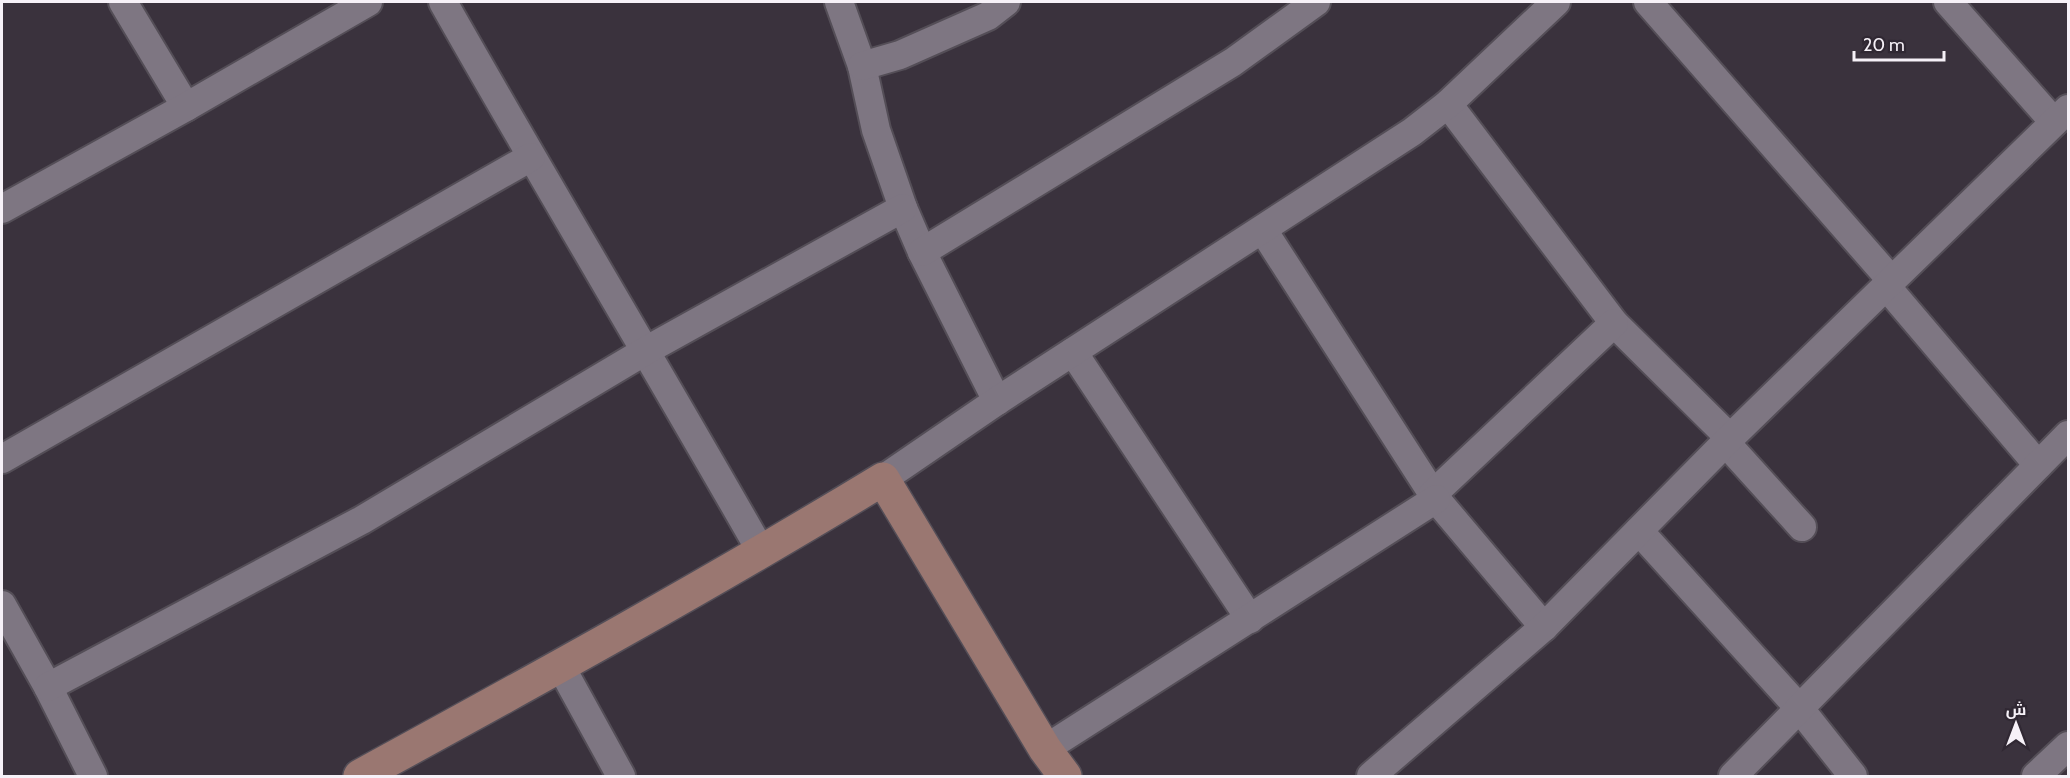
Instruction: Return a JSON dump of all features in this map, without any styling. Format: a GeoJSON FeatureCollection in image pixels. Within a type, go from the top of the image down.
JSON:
{"type":"FeatureCollection","features":[{"type":"Feature","properties":{"kind":"street"},"geometry":{"type":"LineString","coordinates":[[123,2],[186,107]]}},
{"type":"Feature","properties":{"kind":"street"},"geometry":{"type":"LineString","coordinates":[[2,209],[368,2]]}},
{"type":"Feature","properties":{"kind":"street"},"geometry":{"type":"LineString","coordinates":[[442,2],[762,553]]}},
{"type":"Feature","properties":{"kind":"street"},"geometry":{"type":"LineString","coordinates":[[839,2],[862,66],[876,130],[903,208],[922,252],[997,401]]}},
{"type":"Feature","properties":{"kind":"street"},"geometry":{"type":"LineString","coordinates":[[862,66],[900,55],[988,16],[1006,2]]}},
{"type":"Feature","properties":{"kind":"street"},"geometry":{"type":"LineString","coordinates":[[922,252],[1233,62],[1316,2]]}},
{"type":"Feature","properties":{"kind":"street"},"geometry":{"type":"LineString","coordinates":[[368,775],[762,553],[883,478],[997,401],[1412,132],[1448,104],[1556,2]]}},
{"type":"Feature","properties":{"kind":"street"},"geometry":{"type":"LineString","coordinates":[[1648,2],[1889,283],[2038,465]]}},
{"type":"Feature","properties":{"kind":"street"},"geometry":{"type":"LineString","coordinates":[[1371,777],[1544,627],[1728,440],[2061,116],[1948,2]]}},
{"type":"Feature","properties":{"kind":"street"},"geometry":{"type":"LineString","coordinates":[[1448,104],[1614,323],[1728,440],[1802,527]]}},
{"type":"Feature","properties":{"kind":"street"},"geometry":{"type":"LineString","coordinates":[[2,459],[531,157]]}},
{"type":"Feature","properties":{"kind":"street"},"geometry":{"type":"LineString","coordinates":[[48,687],[362,520],[646,350],[903,208]]}},
{"type":"Feature","properties":{"kind":"street"},"geometry":{"type":"LineString","coordinates":[[1263,230],[1435,496],[1544,627]]}},
{"type":"Feature","properties":{"kind":"street"},"geometry":{"type":"LineString","coordinates":[[1046,749],[1250,619],[1435,496],[1614,323]]}},
{"type":"Feature","properties":{"kind":"street"},"geometry":{"type":"LineString","coordinates":[[1073,352],[1250,619]]}},
{"type":"Feature","properties":{"kind":"street"},"geometry":{"type":"LineString","coordinates":[[1733,777],[2068,435]]}},
{"type":"Feature","properties":{"kind":"street"},"geometry":{"type":"LineString","coordinates":[[883,478],[1065,777]]}},
{"type":"Feature","properties":{"kind":"street"},"geometry":{"type":"LineString","coordinates":[[1639,531],[1800,709],[1853,777]]}},
{"type":"Feature","properties":{"kind":"street"},"geometry":{"type":"LineString","coordinates":[[2,605],[48,687],[93,777]]}},
{"type":"Feature","properties":{"kind":"street"},"geometry":{"type":"LineString","coordinates":[[561,667],[621,777]]}},
{"type":"Feature","properties":{"kind":"street"},"geometry":{"type":"LineString","coordinates":[[2036,777],[2068,746]]}}]}
